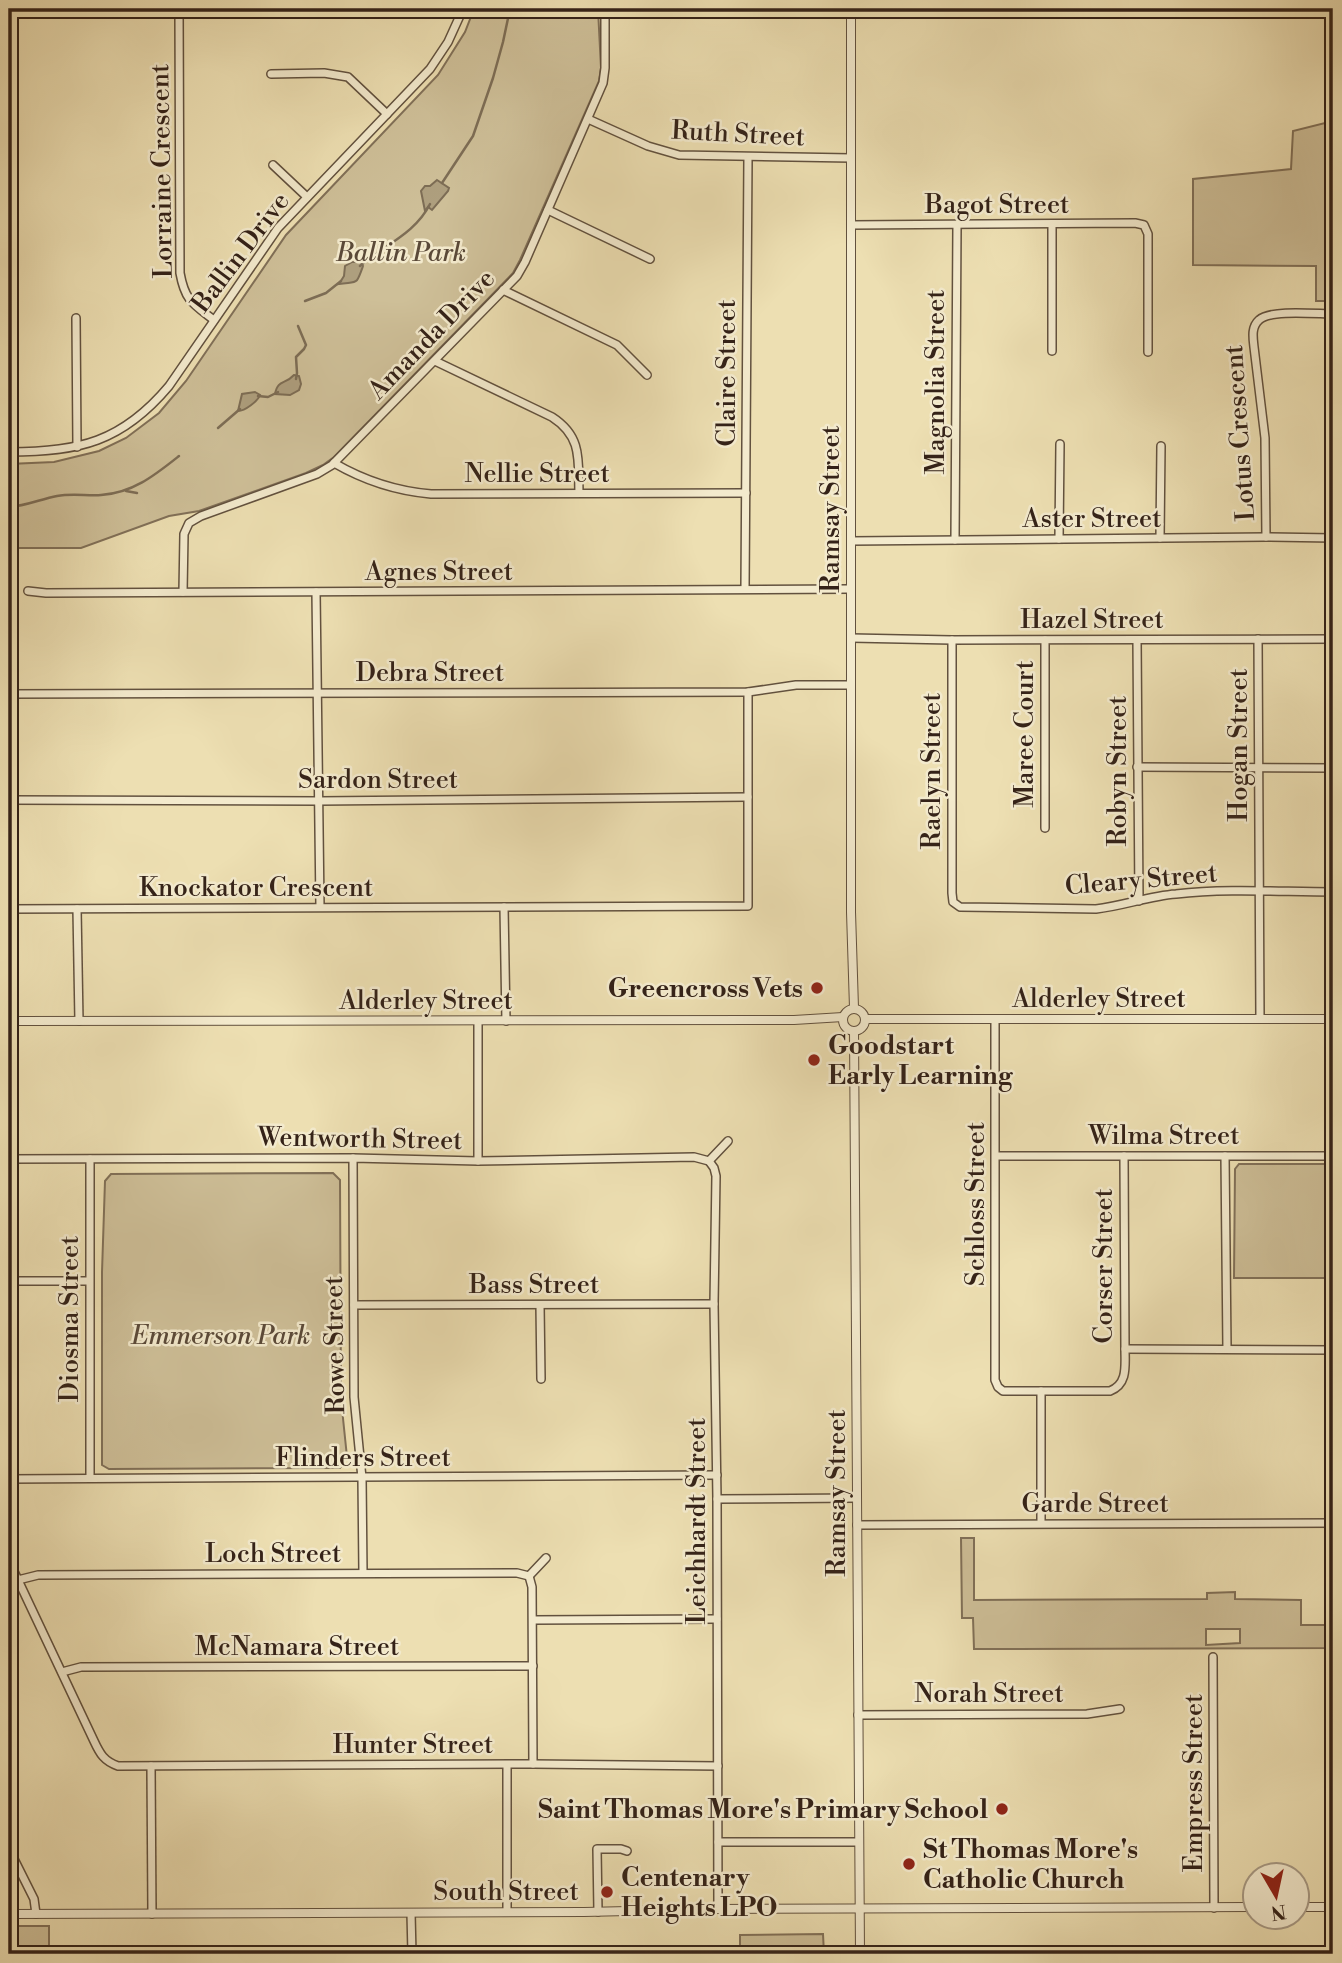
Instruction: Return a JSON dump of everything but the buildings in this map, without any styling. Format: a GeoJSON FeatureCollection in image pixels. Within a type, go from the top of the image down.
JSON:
{"type":"FeatureCollection","features":[{"type":"Feature","properties":{"kind":"street","name":"Lorraine Crescent"},"geometry":{"type":"LineString","coordinates":[[179,9],[180,274],[187,298],[214,320]]}},
{"type":"Feature","properties":{"kind":"street","name":"Ballin Drive"},"geometry":{"type":"LineString","coordinates":[[9,452],[54,451],[77,447],[119,429],[151,406],[169,386],[268,241],[430,69],[448,42],[463,9]]}},
{"type":"Feature","properties":{"kind":"street"},"geometry":{"type":"LineString","coordinates":[[605,11],[733,14],[748,9]]}},
{"type":"Feature","properties":{"kind":"street","name":"Ramsay Street"},"geometry":{"type":"LineString","coordinates":[[851,9],[851,912],[854,1009]]}},
{"type":"Feature","properties":{"kind":"street","name":"Amanda Drive"},"geometry":{"type":"LineString","coordinates":[[183,592],[183,538],[185,530],[193,520],[317,474],[334,463],[521,269],[601,89],[605,75],[605,11]]}},
{"type":"Feature","properties":{"kind":"street"},"geometry":{"type":"LineString","coordinates":[[271,74],[324,73],[348,78],[387,114]]}},
{"type":"Feature","properties":{"kind":"street","name":"Ruth Street"},"geometry":{"type":"LineString","coordinates":[[588,118],[668,153],[690,156],[851,158]]}},
{"type":"Feature","properties":{"kind":"street","name":"Claire Street"},"geometry":{"type":"LineString","coordinates":[[745,589],[748,157]]}},
{"type":"Feature","properties":{"kind":"street"},"geometry":{"type":"LineString","coordinates":[[273,165],[307,197]]}},
{"type":"Feature","properties":{"kind":"street"},"geometry":{"type":"LineString","coordinates":[[548,210],[650,259]]}},
{"type":"Feature","properties":{"kind":"street","name":"Bagot Street"},"geometry":{"type":"LineString","coordinates":[[851,225],[1144,225],[1148,242],[1148,352]]}},
{"type":"Feature","properties":{"kind":"street","name":"Magnolia Street"},"geometry":{"type":"LineString","coordinates":[[955,540],[957,225]]}},
{"type":"Feature","properties":{"kind":"street"},"geometry":{"type":"LineString","coordinates":[[1052,225],[1052,351]]}},
{"type":"Feature","properties":{"kind":"street"},"geometry":{"type":"LineString","coordinates":[[503,290],[617,345],[647,375]]}},
{"type":"Feature","properties":{"kind":"street","name":"Lotus Crescent"},"geometry":{"type":"LineString","coordinates":[[1266,537],[1265,438],[1252,335],[1254,327],[1259,320],[1275,314],[1333,314]]}},
{"type":"Feature","properties":{"kind":"street"},"geometry":{"type":"LineString","coordinates":[[76,318],[77,447]]}},
{"type":"Feature","properties":{"kind":"street"},"geometry":{"type":"LineString","coordinates":[[435,360],[552,417],[563,425],[577,448],[579,493]]}},
{"type":"Feature","properties":{"kind":"street"},"geometry":{"type":"LineString","coordinates":[[1059,539],[1060,444]]}},
{"type":"Feature","properties":{"kind":"street"},"geometry":{"type":"LineString","coordinates":[[1160,538],[1161,446]]}},
{"type":"Feature","properties":{"kind":"street","name":"Nellie Street"},"geometry":{"type":"LineString","coordinates":[[334,463],[374,482],[438,494],[746,492]]}},
{"type":"Feature","properties":{"kind":"street","name":"Aster Street"},"geometry":{"type":"LineString","coordinates":[[851,541],[1333,537]]}},
{"type":"Feature","properties":{"kind":"street","name":"Agnes Street"},"geometry":{"type":"LineString","coordinates":[[28,591],[851,589]]}},
{"type":"Feature","properties":{"kind":"street"},"geometry":{"type":"LineString","coordinates":[[316,592],[320,907]]}},
{"type":"Feature","properties":{"kind":"street","name":"Hazel Street"},"geometry":{"type":"LineString","coordinates":[[851,638],[1333,639]]}},
{"type":"Feature","properties":{"kind":"street","name":"Hogan Street"},"geometry":{"type":"LineString","coordinates":[[1258,639],[1260,1018]]}},
{"type":"Feature","properties":{"kind":"street","name":"Raelyn Street"},"geometry":{"type":"LineString","coordinates":[[952,640],[953,902]]}},
{"type":"Feature","properties":{"kind":"street","name":"Maree Court"},"geometry":{"type":"LineString","coordinates":[[1045,640],[1045,828]]}},
{"type":"Feature","properties":{"kind":"street","name":"Robyn Street"},"geometry":{"type":"LineString","coordinates":[[1138,640],[1139,901]]}},
{"type":"Feature","properties":{"kind":"street","name":"Debra Street"},"geometry":{"type":"LineString","coordinates":[[9,694],[748,692],[796,685],[851,685]]}},
{"type":"Feature","properties":{"kind":"street"},"geometry":{"type":"LineString","coordinates":[[748,692],[748,905],[756,912]]}},
{"type":"Feature","properties":{"kind":"street"},"geometry":{"type":"LineString","coordinates":[[1137,767],[1333,768]]}},
{"type":"Feature","properties":{"kind":"street","name":"Sardon Street"},"geometry":{"type":"LineString","coordinates":[[9,800],[748,797]]}},
{"type":"Feature","properties":{"kind":"street","name":"Cleary Street"},"geometry":{"type":"LineString","coordinates":[[953,902],[960,907],[969,908],[1096,909],[1184,893],[1333,892]]}},
{"type":"Feature","properties":{"kind":"street","name":"Knockator Crescent"},"geometry":{"type":"LineString","coordinates":[[9,909],[748,905]]}},
{"type":"Feature","properties":{"kind":"street"},"geometry":{"type":"LineString","coordinates":[[505,907],[506,1021]]}},
{"type":"Feature","properties":{"kind":"street"},"geometry":{"type":"LineString","coordinates":[[77,909],[79,1021]]}},
{"type":"Feature","properties":{"kind":"street"},"geometry":{"type":"LineString","coordinates":[[854,1009],[862,1012],[866,1019],[863,1027],[854,1031],[844,1026],[843,1017],[848,1010],[854,1009]]}},
{"type":"Feature","properties":{"kind":"street","name":"Alderley Street"},"geometry":{"type":"LineString","coordinates":[[9,1021],[807,1020],[843,1017]]}},
{"type":"Feature","properties":{"kind":"street","name":"Alderley Street"},"geometry":{"type":"LineString","coordinates":[[866,1019],[1333,1019]]}},
{"type":"Feature","properties":{"kind":"street","name":"Schloss Street"},"geometry":{"type":"LineString","coordinates":[[995,1019],[995,1380],[1003,1391],[1041,1391]]}},
{"type":"Feature","properties":{"kind":"street"},"geometry":{"type":"LineString","coordinates":[[478,1021],[478,1161]]}},
{"type":"Feature","properties":{"kind":"street","name":"Ramsay Street"},"geometry":{"type":"LineString","coordinates":[[854,1031],[860,1954]]}},
{"type":"Feature","properties":{"kind":"street"},"geometry":{"type":"LineString","coordinates":[[709,1161],[728,1142]]}},
{"type":"Feature","properties":{"kind":"street","name":"Wilma Street"},"geometry":{"type":"LineString","coordinates":[[996,1156],[1333,1156]]}},
{"type":"Feature","properties":{"kind":"street","name":"Corser Street"},"geometry":{"type":"LineString","coordinates":[[1041,1391],[1110,1391],[1119,1386],[1124,1376],[1124,1156]]}},
{"type":"Feature","properties":{"kind":"street"},"geometry":{"type":"LineString","coordinates":[[1225,1156],[1227,1349]]}},
{"type":"Feature","properties":{"kind":"street","name":"Wentworth Street"},"geometry":{"type":"LineString","coordinates":[[9,1159],[353,1158],[478,1161],[694,1157],[709,1161]]}},
{"type":"Feature","properties":{"kind":"street","name":"Rowe Street"},"geometry":{"type":"LineString","coordinates":[[353,1158],[354,1397],[362,1478],[363,1573]]}},
{"type":"Feature","properties":{"kind":"street","name":"Diosma Street"},"geometry":{"type":"LineString","coordinates":[[90,1159],[90,1478]]}},
{"type":"Feature","properties":{"kind":"street","name":"Leichhardt Street"},"geometry":{"type":"LineString","coordinates":[[709,1161],[716,1177],[714,1304],[718,1909]]}},
{"type":"Feature","properties":{"kind":"street"},"geometry":{"type":"LineString","coordinates":[[9,1281],[89,1281]]}},
{"type":"Feature","properties":{"kind":"street","name":"Bass Street"},"geometry":{"type":"LineString","coordinates":[[354,1305],[714,1304]]}},
{"type":"Feature","properties":{"kind":"street"},"geometry":{"type":"LineString","coordinates":[[540,1305],[541,1379]]}},
{"type":"Feature","properties":{"kind":"street"},"geometry":{"type":"LineString","coordinates":[[1125,1349],[1333,1349]]}},
{"type":"Feature","properties":{"kind":"street"},"geometry":{"type":"LineString","coordinates":[[1041,1391],[1041,1523]]}},
{"type":"Feature","properties":{"kind":"street","name":"Flinders Street"},"geometry":{"type":"LineString","coordinates":[[9,1479],[717,1475]]}},
{"type":"Feature","properties":{"kind":"street"},"geometry":{"type":"LineString","coordinates":[[717,1499],[857,1498]]}},
{"type":"Feature","properties":{"kind":"street","name":"Garde Street"},"geometry":{"type":"LineString","coordinates":[[857,1525],[1333,1523]]}},
{"type":"Feature","properties":{"kind":"street"},"geometry":{"type":"LineString","coordinates":[[533,1764],[533,1620],[529,1576],[546,1558]]}},
{"type":"Feature","properties":{"kind":"street"},"geometry":{"type":"LineString","coordinates":[[9,1561],[62,1672]]}},
{"type":"Feature","properties":{"kind":"street","name":"Loch Street"},"geometry":{"type":"LineString","coordinates":[[18,1580],[38,1575],[517,1573],[529,1576]]}},
{"type":"Feature","properties":{"kind":"street"},"geometry":{"type":"LineString","coordinates":[[533,1620],[718,1619]]}},
{"type":"Feature","properties":{"kind":"street","name":"Empress Street"},"geometry":{"type":"LineString","coordinates":[[1213,1657],[1214,1908]]}},
{"type":"Feature","properties":{"kind":"street","name":"McNamara Street"},"geometry":{"type":"LineString","coordinates":[[62,1672],[81,1667],[533,1666]]}},
{"type":"Feature","properties":{"kind":"street","name":"Hunter Street"},"geometry":{"type":"LineString","coordinates":[[62,1672],[102,1757],[108,1763],[118,1766],[718,1766]]}},
{"type":"Feature","properties":{"kind":"street","name":"Norah Street"},"geometry":{"type":"LineString","coordinates":[[858,1715],[1087,1714],[1120,1709]]}},
{"type":"Feature","properties":{"kind":"street"},"geometry":{"type":"LineString","coordinates":[[507,1765],[507,1912]]}},
{"type":"Feature","properties":{"kind":"street"},"geometry":{"type":"LineString","coordinates":[[150,1766],[152,1914]]}},
{"type":"Feature","properties":{"kind":"street"},"geometry":{"type":"LineString","coordinates":[[718,1842],[859,1842]]}},
{"type":"Feature","properties":{"kind":"street"},"geometry":{"type":"LineString","coordinates":[[9,1849],[34,1899],[36,1914]]}},
{"type":"Feature","properties":{"kind":"street"},"geometry":{"type":"LineString","coordinates":[[598,1912],[597,1849],[627,1851]]}},
{"type":"Feature","properties":{"kind":"street"},"geometry":{"type":"LineString","coordinates":[[1310,1907],[1333,1907]]}},
{"type":"Feature","properties":{"kind":"street","name":"South Street"},"geometry":{"type":"LineString","coordinates":[[9,1914],[1240,1908]]}},
{"type":"Feature","properties":{"kind":"street"},"geometry":{"type":"LineString","coordinates":[[411,1913],[412,1954]]}},
{"type":"Feature","properties":{"kind":"green space","name":"Ballin Park"},"geometry":{"type":"Polygon","coordinates":[[[474,9],[598,9],[601,68],[599,81],[513,273],[334,457],[323,465],[199,511],[169,516],[81,548],[9,548],[9,464],[54,462],[99,451],[126,438],[159,413],[186,381],[286,235],[438,75],[465,32],[474,9]]]}},
{"type":"Feature","properties":{"kind":"green space"},"geometry":{"type":"Polygon","coordinates":[[[1333,121],[1333,301],[1316,301],[1316,266],[1193,265],[1193,179],[1291,169],[1293,131],[1333,121]]]}},
{"type":"Feature","properties":{"kind":"green space"},"geometry":{"type":"Polygon","coordinates":[[[1239,1164],[1333,1164],[1333,1278],[1234,1278],[1235,1169],[1239,1164]]]}},
{"type":"Feature","properties":{"kind":"green space","name":"Emmerson Park"},"geometry":{"type":"Polygon","coordinates":[[[333,1173],[340,1180],[341,1399],[347,1457],[340,1468],[109,1469],[102,1465],[105,1181],[111,1174],[333,1173]]]}},
{"type":"Feature","properties":{"kind":"green space"},"geometry":{"type":"Polygon","coordinates":[[[961,1538],[974,1538],[974,1600],[1207,1599],[1207,1593],[1235,1592],[1235,1599],[1301,1600],[1301,1625],[1333,1625],[1333,1648],[974,1649],[973,1618],[962,1618],[961,1538]],[[1206,1629],[1206,1645],[1240,1643],[1240,1629],[1206,1629]]]}},
{"type":"Feature","properties":{"kind":"green space"},"geometry":{"type":"Polygon","coordinates":[[[9,1926],[49,1926],[49,1954],[9,1954],[9,1926]]]}},
{"type":"Feature","properties":{"kind":"green space"},"geometry":{"type":"Polygon","coordinates":[[[823,1934],[824,1954],[740,1954],[740,1935],[823,1934]]]}},
{"type":"Feature","properties":{"kind":"shaded area"},"geometry":{"type":"Polygon","coordinates":[[[437,180],[449,188],[448,191],[432,210],[428,207],[425,211],[421,191],[437,180]]]}},
{"type":"Feature","properties":{"kind":"shaded area"},"geometry":{"type":"Polygon","coordinates":[[[360,262],[363,266],[357,280],[339,284],[344,276],[345,266],[360,262]]]}},
{"type":"Feature","properties":{"kind":"shaded area"},"geometry":{"type":"Polygon","coordinates":[[[294,375],[299,376],[299,390],[290,395],[275,394],[280,384],[294,375]]]}},
{"type":"Feature","properties":{"kind":"shaded area"},"geometry":{"type":"Polygon","coordinates":[[[255,392],[260,395],[257,400],[248,408],[238,411],[242,394],[255,392]]]}},
{"type":"Feature","properties":{"kind":"waterway"},"geometry":{"type":"LineString","coordinates":[[442,183],[473,136],[493,78],[510,9]]}},
{"type":"Feature","properties":{"kind":"waterway"},"geometry":{"type":"LineString","coordinates":[[360,266],[408,231],[430,204]]}},
{"type":"Feature","properties":{"kind":"waterway"},"geometry":{"type":"LineString","coordinates":[[305,301],[326,293],[341,281]]}},
{"type":"Feature","properties":{"kind":"waterway"},"geometry":{"type":"LineString","coordinates":[[296,379],[296,357],[306,345],[298,326]]}},
{"type":"Feature","properties":{"kind":"waterway"},"geometry":{"type":"LineString","coordinates":[[258,396],[268,397],[278,392]]}},
{"type":"Feature","properties":{"kind":"waterway"},"geometry":{"type":"LineString","coordinates":[[218,428],[240,409]]}},
{"type":"Feature","properties":{"kind":"waterway"},"geometry":{"type":"LineString","coordinates":[[9,507],[63,495],[113,494],[133,487],[179,456]]}},
{"type":"Feature","properties":{"kind":"waterway"},"geometry":{"type":"LineString","coordinates":[[126,491],[137,493]]}},
{"type":"Feature","properties":{"kind":"place","name":"Greencross Vets"},"geometry":{"type":"Point","coordinates":[817,988]}},
{"type":"Feature","properties":{"kind":"place","name":"Goodstart Early Learning"},"geometry":{"type":"Point","coordinates":[814,1060]}},
{"type":"Feature","properties":{"kind":"place","name":"Saint Thomas More's Primary School"},"geometry":{"type":"Point","coordinates":[1002,1809]}},
{"type":"Feature","properties":{"kind":"place","name":"St Thomas More's Catholic Church"},"geometry":{"type":"Point","coordinates":[909,1864]}},
{"type":"Feature","properties":{"kind":"place","name":"Centenary Heights LPO"},"geometry":{"type":"Point","coordinates":[607,1892]}}]}
